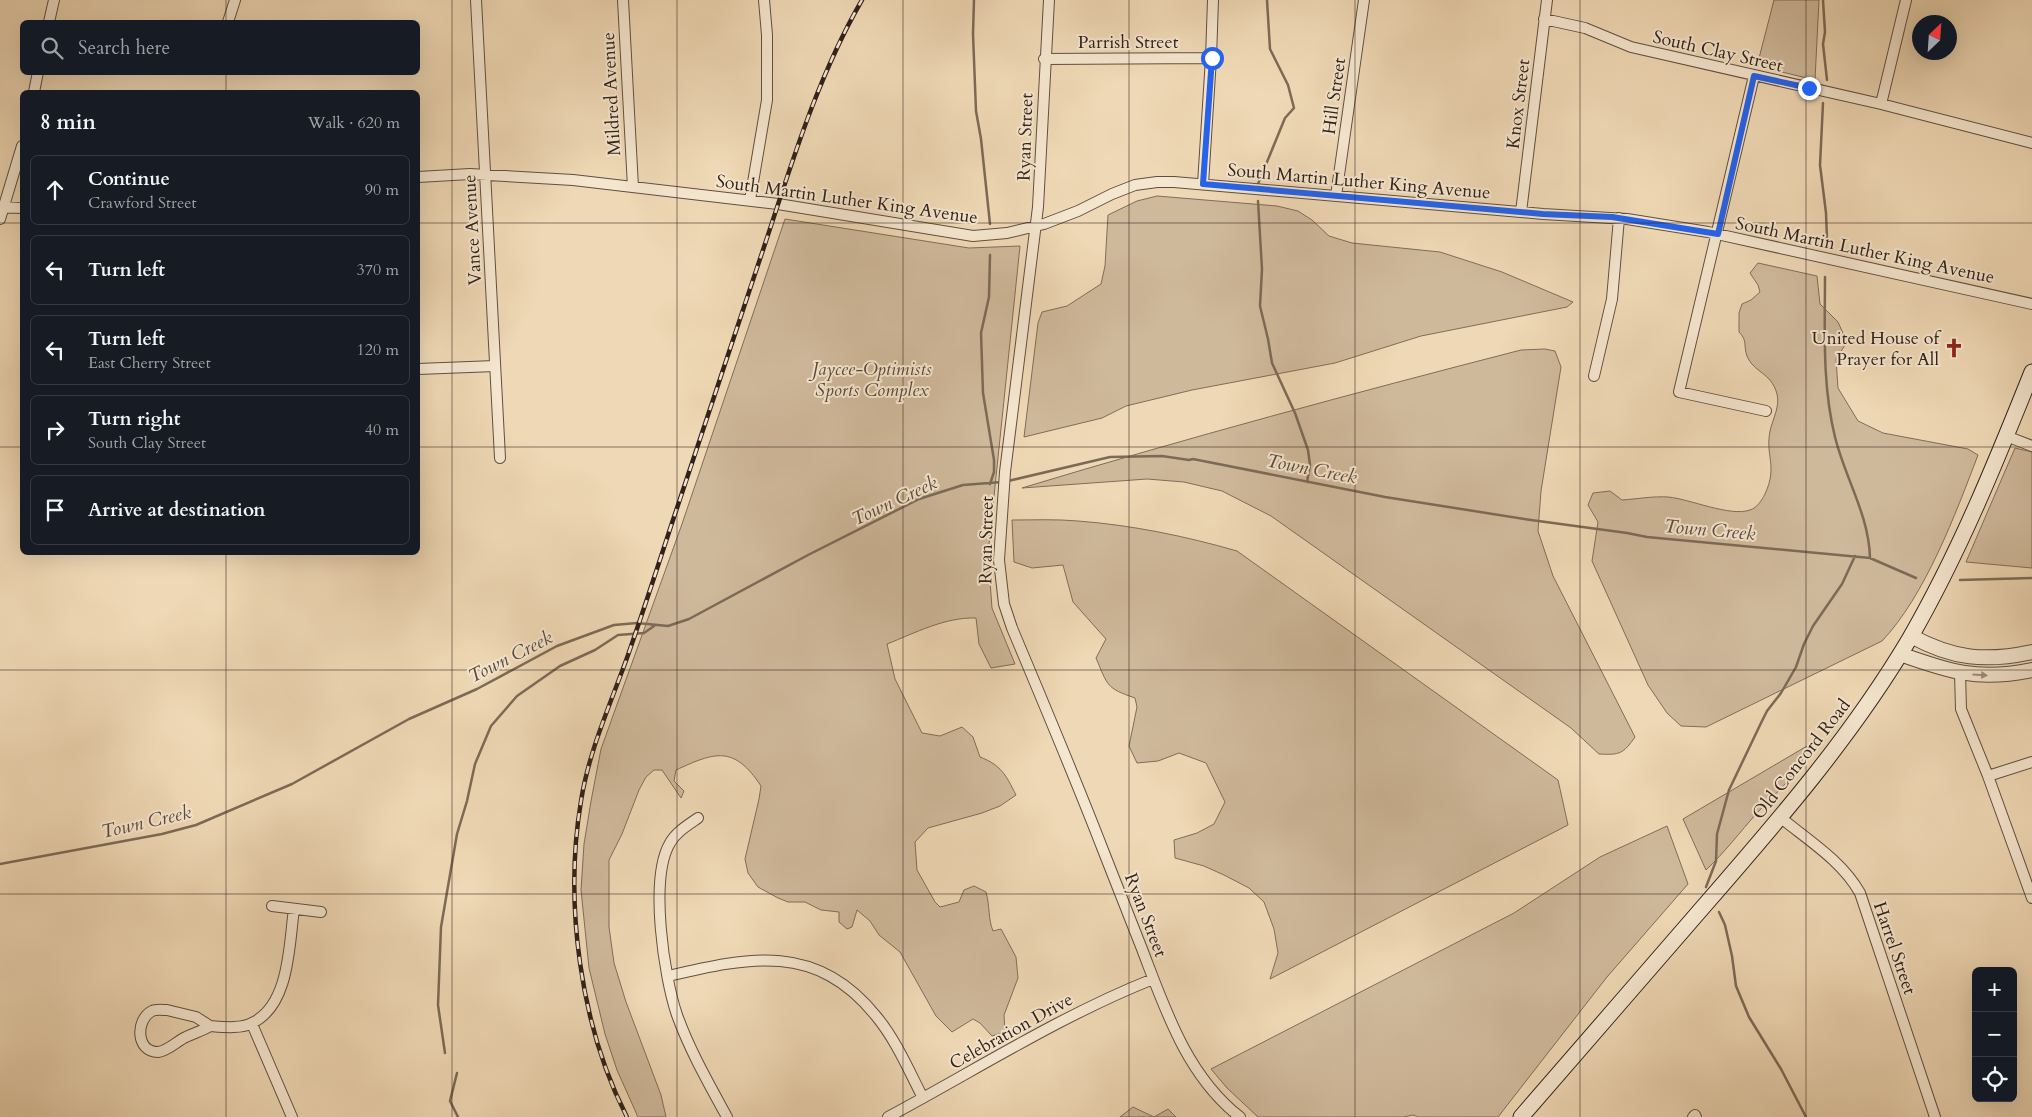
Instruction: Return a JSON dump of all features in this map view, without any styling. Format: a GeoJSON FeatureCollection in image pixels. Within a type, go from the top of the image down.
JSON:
{"type":"FeatureCollection","features":[{"type":"Feature","properties":{"kind":"main road","name":"Old Concord Road"},"geometry":{"type":"LineString","coordinates":[[1521,1117],[1781,818],[1854,724],[1911,636],[1980,498],[2032,372]]}},
{"type":"Feature","properties":{"kind":"street"},"geometry":{"type":"LineString","coordinates":[[49,20],[54,0]]}},
{"type":"Feature","properties":{"kind":"street"},"geometry":{"type":"LineString","coordinates":[[229,20],[235,0]]}},
{"type":"Feature","properties":{"kind":"street","name":"Vance Avenue"},"geometry":{"type":"LineString","coordinates":[[476,0],[500,458]]}},
{"type":"Feature","properties":{"kind":"street","name":"Mildred Avenue"},"geometry":{"type":"LineString","coordinates":[[622,0],[633,187]]}},
{"type":"Feature","properties":{"kind":"street"},"geometry":{"type":"LineString","coordinates":[[750,200],[767,100],[767,35],[764,0]]}},
{"type":"Feature","properties":{"kind":"street","name":"Ryan Street"},"geometry":{"type":"LineString","coordinates":[[1049,0],[1044,59],[1039,188],[1002,507],[999,560],[1004,604],[1153,979],[1185,1051],[1207,1085],[1234,1115]]}},
{"type":"Feature","properties":{"kind":"street"},"geometry":{"type":"LineString","coordinates":[[1203,184],[1212,58],[1212,0]]}},
{"type":"Feature","properties":{"kind":"street","name":"Hill Street"},"geometry":{"type":"LineString","coordinates":[[1336,196],[1364,0]]}},
{"type":"Feature","properties":{"kind":"street","name":"Knox Street"},"geometry":{"type":"LineString","coordinates":[[1521,212],[1547,0]]}},
{"type":"Feature","properties":{"kind":"street"},"geometry":{"type":"LineString","coordinates":[[1881,104],[1906,0]]}},
{"type":"Feature","properties":{"kind":"street","name":"South Clay Street"},"geometry":{"type":"LineString","coordinates":[[1544,20],[1585,28],[1631,47],[1881,104],[2032,143]]}},
{"type":"Feature","properties":{"kind":"street","name":"Parrish Street"},"geometry":{"type":"LineString","coordinates":[[1044,59],[1212,58]]}},
{"type":"Feature","properties":{"kind":"street"},"geometry":{"type":"LineString","coordinates":[[34,90],[37,75]]}},
{"type":"Feature","properties":{"kind":"street"},"geometry":{"type":"LineString","coordinates":[[1754,76],[1680,392],[1766,411]]}},
{"type":"Feature","properties":{"kind":"street"},"geometry":{"type":"LineString","coordinates":[[0,219],[2,207],[20,152]]}},
{"type":"Feature","properties":{"kind":"street","name":"South Martin Luther King Avenue"},"geometry":{"type":"LineString","coordinates":[[420,177],[485,175],[562,179],[750,200],[962,235],[995,235],[1035,226],[1068,216],[1120,190],[1139,184],[1165,181],[1521,212],[1619,218],[1718,234],[2032,304]]}},
{"type":"Feature","properties":{"kind":"street"},"geometry":{"type":"LineString","coordinates":[[2,207],[20,208]]}},
{"type":"Feature","properties":{"kind":"street"},"geometry":{"type":"LineString","coordinates":[[1594,376],[1612,299],[1619,218]]}},
{"type":"Feature","properties":{"kind":"street"},"geometry":{"type":"LineString","coordinates":[[420,369],[495,366]]}},
{"type":"Feature","properties":{"kind":"street"},"geometry":{"type":"LineString","coordinates":[[2006,436],[2032,446]]}},
{"type":"Feature","properties":{"kind":"street"},"geometry":{"type":"LineString","coordinates":[[1911,636],[1934,649],[1971,657],[1995,658],[2032,653]]}},
{"type":"Feature","properties":{"kind":"street"},"geometry":{"type":"LineString","coordinates":[[2032,653],[2002,665],[1964,665],[1960,673],[1960,709],[1988,776],[2032,898]]}},
{"type":"Feature","properties":{"kind":"street"},"geometry":{"type":"LineString","coordinates":[[1900,654],[1960,673],[1990,676],[2032,670]]}},
{"type":"Feature","properties":{"kind":"street"},"geometry":{"type":"LineString","coordinates":[[1988,776],[2032,762]]}},
{"type":"Feature","properties":{"kind":"street"},"geometry":{"type":"LineString","coordinates":[[698,818],[684,827],[670,842],[664,858],[660,915],[668,976],[677,1014],[698,1064],[727,1117]]}},
{"type":"Feature","properties":{"kind":"street","name":"Harrel Street"},"geometry":{"type":"LineString","coordinates":[[1781,818],[1830,858],[1853,880],[1860,893],[1935,1117]]}},
{"type":"Feature","properties":{"kind":"street"},"geometry":{"type":"LineString","coordinates":[[272,906],[321,912]]}},
{"type":"Feature","properties":{"kind":"street"},"geometry":{"type":"LineString","coordinates":[[210,1026],[196,1017],[167,1010],[153,1011],[146,1016],[141,1025],[140,1034],[143,1044],[158,1052],[210,1026],[230,1027],[252,1024],[274,1005],[281,991],[294,908]]}},
{"type":"Feature","properties":{"kind":"street"},"geometry":{"type":"LineString","coordinates":[[668,976],[713,965],[749,959],[786,961],[819,969],[850,989],[876,1016],[892,1040],[923,1098]]}},
{"type":"Feature","properties":{"kind":"street","name":"Celebration Drive"},"geometry":{"type":"LineString","coordinates":[[888,1117],[1070,1016],[1153,979]]}},
{"type":"Feature","properties":{"kind":"street"},"geometry":{"type":"LineString","coordinates":[[252,1024],[291,1116]]}},
{"type":"Feature","properties":{"kind":"green space"},"geometry":{"type":"Polygon","coordinates":[[[1774,0],[1819,0],[1815,80],[1757,66],[1774,0]]]}},
{"type":"Feature","properties":{"kind":"green space"},"geometry":{"type":"Polygon","coordinates":[[[1157,196],[1277,206],[1298,211],[1312,220],[1329,236],[1352,243],[1440,252],[1502,272],[1573,302],[1567,307],[1421,336],[1335,363],[1192,390],[1126,406],[1102,418],[1024,437],[1038,323],[1042,312],[1067,306],[1101,284],[1105,266],[1108,215],[1137,201],[1157,196]]]}},
{"type":"Feature","properties":{"kind":"green space","name":"Jaycee-Optimists Sports Complex"},"geometry":{"type":"Polygon","coordinates":[[[785,219],[969,248],[1020,246],[988,554],[992,608],[1015,664],[991,668],[979,644],[976,618],[964,618],[942,623],[887,644],[895,679],[922,733],[940,736],[962,727],[973,737],[980,757],[998,767],[1016,795],[1000,806],[982,813],[928,828],[915,842],[917,870],[935,902],[940,907],[959,902],[964,890],[974,886],[986,892],[993,931],[1001,929],[1016,957],[1018,978],[1004,1015],[1005,1032],[992,1036],[980,1023],[973,1019],[952,1032],[936,1016],[900,952],[879,935],[870,921],[857,910],[852,927],[847,929],[839,922],[839,912],[821,910],[805,902],[788,902],[758,887],[748,873],[745,859],[761,786],[742,764],[733,758],[713,756],[676,770],[674,781],[684,791],[681,798],[662,770],[654,770],[646,777],[639,790],[622,834],[609,860],[609,927],[614,963],[626,1002],[661,1095],[666,1117],[638,1117],[617,1070],[605,1034],[589,968],[581,890],[584,844],[591,801],[601,749],[682,524],[785,219]]]}},
{"type":"Feature","properties":{"kind":"green space"},"geometry":{"type":"Polygon","coordinates":[[[1758,263],[1817,276],[1820,304],[1838,322],[1847,342],[1836,359],[1838,388],[1858,421],[1883,433],[1968,449],[1978,455],[1938,553],[1912,601],[1882,641],[1706,727],[1681,726],[1667,713],[1648,685],[1592,561],[1598,522],[1588,505],[1593,493],[1610,491],[1622,500],[1668,497],[1742,512],[1755,508],[1761,501],[1771,476],[1769,440],[1778,399],[1771,381],[1750,362],[1745,343],[1739,332],[1739,313],[1742,304],[1751,300],[1760,292],[1750,273],[1758,263]]]}},
{"type":"Feature","properties":{"kind":"green space"},"geometry":{"type":"Polygon","coordinates":[[[1545,349],[1555,351],[1561,367],[1541,491],[1538,531],[1553,576],[1635,737],[1624,750],[1616,754],[1599,754],[1571,728],[1271,516],[1222,491],[1184,482],[1147,479],[1022,488],[1208,434],[1396,383],[1521,350],[1545,349]]]}},
{"type":"Feature","properties":{"kind":"green space"},"geometry":{"type":"Polygon","coordinates":[[[2015,448],[2032,452],[2032,568],[1966,562],[2015,448]]]}},
{"type":"Feature","properties":{"kind":"green space"},"geometry":{"type":"Polygon","coordinates":[[[1012,520],[1070,520],[1118,525],[1178,536],[1237,551],[1558,780],[1568,825],[1270,979],[1278,953],[1274,929],[1264,902],[1249,888],[1224,875],[1204,866],[1175,858],[1174,840],[1197,833],[1214,824],[1225,802],[1206,763],[1179,753],[1158,761],[1137,763],[1129,746],[1137,707],[1135,698],[1109,685],[1096,658],[1106,639],[1073,602],[1063,565],[1032,568],[1014,562],[1012,520]]]}},
{"type":"Feature","properties":{"kind":"green space"},"geometry":{"type":"Polygon","coordinates":[[[1807,746],[1799,766],[1780,790],[1706,870],[1683,819],[1807,746]]]}},
{"type":"Feature","properties":{"kind":"green space"},"geometry":{"type":"Polygon","coordinates":[[[1667,826],[1688,884],[1607,977],[1498,1117],[1418,1117],[1413,1115],[1403,1117],[1258,1117],[1227,1088],[1211,1069],[1514,913],[1600,857],[1667,826]]]}},
{"type":"Feature","properties":{"kind":"green space"},"geometry":{"type":"Polygon","coordinates":[[[1133,1107],[1154,1117],[1120,1117],[1133,1107]]]}},
{"type":"Feature","properties":{"kind":"green space"},"geometry":{"type":"Polygon","coordinates":[[[1168,1109],[1176,1117],[1154,1117],[1168,1109]]]}},
{"type":"Feature","properties":{"kind":"waterway"},"geometry":{"type":"LineString","coordinates":[[974,0],[973,34],[976,111],[981,139],[990,224]]}},
{"type":"Feature","properties":{"kind":"waterway"},"geometry":{"type":"LineString","coordinates":[[1258,184],[1285,118],[1294,108],[1288,85],[1270,49],[1267,0]]}},
{"type":"Feature","properties":{"kind":"waterway"},"geometry":{"type":"LineString","coordinates":[[1823,0],[1825,32],[1823,44],[1827,80]]}},
{"type":"Feature","properties":{"kind":"waterway"},"geometry":{"type":"LineString","coordinates":[[1823,103],[1820,165],[1827,239]]}},
{"type":"Feature","properties":{"kind":"waterway"},"geometry":{"type":"LineString","coordinates":[[1258,201],[1262,269],[1260,306],[1272,363],[1295,413],[1308,450],[1310,465],[1307,482]]}},
{"type":"Feature","properties":{"kind":"waterway"},"geometry":{"type":"LineString","coordinates":[[990,255],[989,297],[981,333],[983,393],[994,460],[994,472],[990,484]]}},
{"type":"Feature","properties":{"kind":"waterway"},"geometry":{"type":"LineString","coordinates":[[1825,277],[1825,358],[1831,417],[1839,452],[1866,527],[1870,558]]}},
{"type":"Feature","properties":{"kind":"waterway","name":"Town Creek"},"geometry":{"type":"LineString","coordinates":[[1008,481],[1110,457],[1162,456],[1193,459],[1385,497],[1647,537],[1870,558],[1916,578]]}},
{"type":"Feature","properties":{"kind":"waterway","name":"Town Creek"},"geometry":{"type":"LineString","coordinates":[[0,864],[162,834],[196,825],[292,784],[409,719],[477,689],[557,646],[614,625],[637,623],[668,626],[689,619],[808,555],[919,499],[963,485],[1002,482]]}},
{"type":"Feature","properties":{"kind":"waterway"},"geometry":{"type":"LineString","coordinates":[[1706,887],[1716,861],[1717,834],[1729,790],[1767,711],[1781,693],[1796,667],[1813,626],[1842,584],[1855,556]]}},
{"type":"Feature","properties":{"kind":"waterway","name":"Town Creek"},"geometry":{"type":"LineString","coordinates":[[1960,580],[2032,578]]}},
{"type":"Feature","properties":{"kind":"waterway"},"geometry":{"type":"LineString","coordinates":[[445,1053],[438,1005],[441,927],[457,834],[475,764],[491,726],[517,696],[560,666],[595,650],[618,635],[644,633],[654,626]]}},
{"type":"Feature","properties":{"kind":"waterway"},"geometry":{"type":"LineString","coordinates":[[1719,912],[1725,925],[1736,986],[1749,1017],[1781,1069],[1806,1117]]}},
{"type":"Feature","properties":{"kind":"waterway"},"geometry":{"type":"LineString","coordinates":[[457,1073],[450,1101],[458,1117]]}},
{"type":"Feature","properties":{"kind":"railway"},"geometry":{"type":"LineString","coordinates":[[627,1117],[611,1081],[598,1043],[587,1004],[580,963],[574,880],[576,840],[581,801],[589,763],[639,623],[797,148],[833,57],[862,0]]}},
{"type":"Feature","properties":{"kind":"place","name":"United House of Prayer for All"},"geometry":{"type":"Point","coordinates":[1954,348]}},
{"type":"Feature","properties":{"kind":"route"},"geometry":{"type":"LineString","coordinates":[[1212,58],[1203,184],[1543,214],[1612,217],[1718,234],[1754,76],[1809,88]]}}]}
